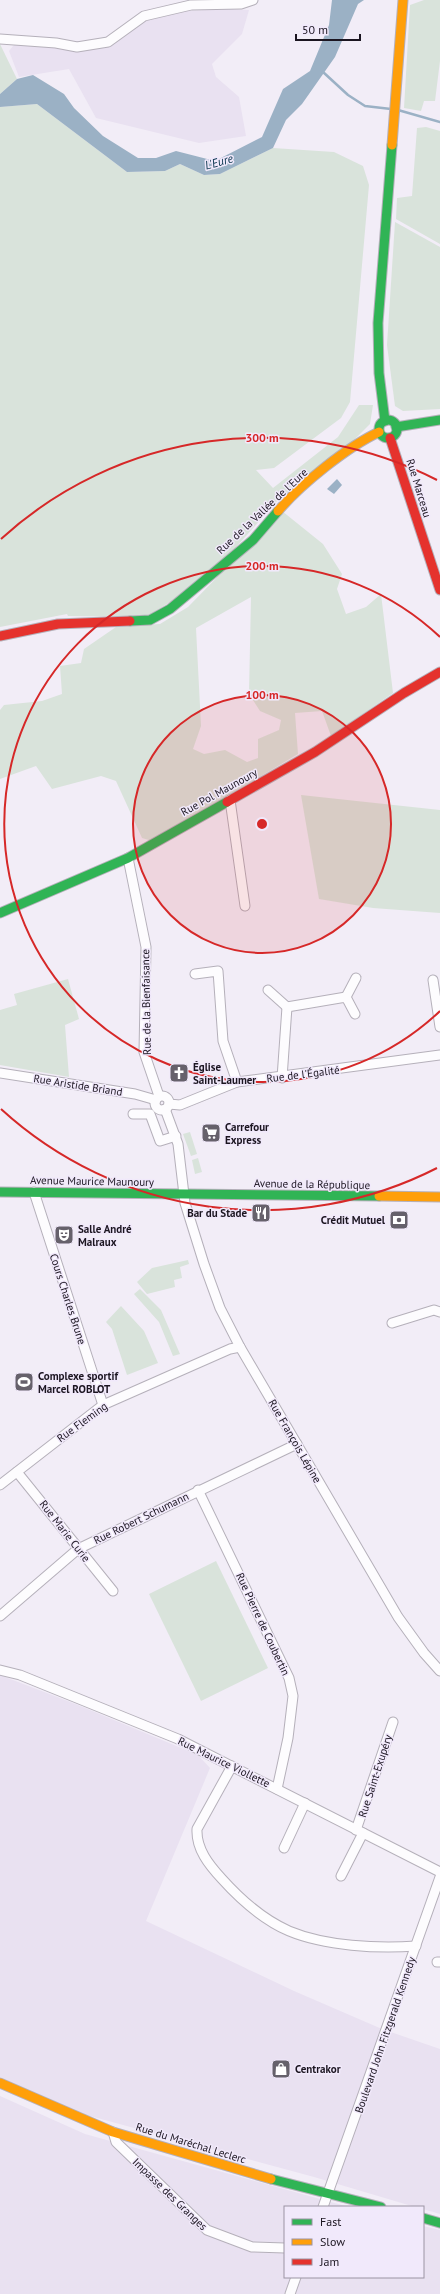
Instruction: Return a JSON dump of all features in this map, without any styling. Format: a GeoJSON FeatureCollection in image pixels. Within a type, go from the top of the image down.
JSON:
{"type":"FeatureCollection","features":[{"type":"Feature","properties":{"kind":"street"},"geometry":{"type":"LineString","coordinates":[[0,40],[56,43],[77,47],[108,42],[144,16],[191,6],[241,4],[253,0]]}},
{"type":"Feature","properties":{"kind":"street"},"geometry":{"type":"LineString","coordinates":[[385,421],[379,373],[378,323],[402,4]]}},
{"type":"Feature","properties":{"kind":"street"},"geometry":{"type":"LineString","coordinates":[[396,427],[440,420]]}},
{"type":"Feature","properties":{"kind":"street"},"geometry":{"type":"LineString","coordinates":[[385,421],[390,421],[396,427],[395,435],[390,438],[382,436],[379,432],[380,424],[385,421]]}},
{"type":"Feature","properties":{"kind":"street","name":"Rue de la Vallée de l'Eure"},"geometry":{"type":"LineString","coordinates":[[0,636],[58,624],[150,620],[170,609],[252,540],[285,503],[333,462],[366,438],[379,432]]}},
{"type":"Feature","properties":{"kind":"street","name":"Rue Marceau"},"geometry":{"type":"LineString","coordinates":[[390,438],[440,590]]}},
{"type":"Feature","properties":{"kind":"street","name":"Rue Pol Maunoury"},"geometry":{"type":"LineString","coordinates":[[0,913],[128,858],[315,752],[404,693],[440,672]]}},
{"type":"Feature","properties":{"kind":"street"},"geometry":{"type":"LineString","coordinates":[[230,800],[245,906]]}},
{"type":"Feature","properties":{"kind":"street","name":"Rue de la Bienfaisance"},"geometry":{"type":"LineString","coordinates":[[128,858],[146,947],[144,1052],[157,1098]]}},
{"type":"Feature","properties":{"kind":"street"},"geometry":{"type":"LineString","coordinates":[[195,974],[218,971],[224,1041],[238,1082]]}},
{"type":"Feature","properties":{"kind":"street"},"geometry":{"type":"LineString","coordinates":[[346,997],[356,978]]}},
{"type":"Feature","properties":{"kind":"street"},"geometry":{"type":"LineString","coordinates":[[433,980],[440,1027]]}},
{"type":"Feature","properties":{"kind":"street"},"geometry":{"type":"LineString","coordinates":[[268,990],[287,1008]]}},
{"type":"Feature","properties":{"kind":"street"},"geometry":{"type":"LineString","coordinates":[[287,1008],[346,997]]}},
{"type":"Feature","properties":{"kind":"street"},"geometry":{"type":"LineString","coordinates":[[346,997],[355,1014]]}},
{"type":"Feature","properties":{"kind":"street"},"geometry":{"type":"LineString","coordinates":[[282,1078],[287,1008]]}},
{"type":"Feature","properties":{"kind":"street","name":"Rue de l'Égalité"},"geometry":{"type":"LineString","coordinates":[[167,1107],[180,1105],[238,1082],[282,1078],[440,1055]]}},
{"type":"Feature","properties":{"kind":"street","name":"Rue Aristide Briand"},"geometry":{"type":"LineString","coordinates":[[0,1073],[157,1098]]}},
{"type":"Feature","properties":{"kind":"street"},"geometry":{"type":"LineString","coordinates":[[157,1098],[166,1097],[167,1107],[181,1156],[184,1194]]}},
{"type":"Feature","properties":{"kind":"street"},"geometry":{"type":"LineString","coordinates":[[133,1114],[150,1114],[158,1141],[176,1136]]}},
{"type":"Feature","properties":{"kind":"street","name":"Avenue Maurice Maunoury"},"geometry":{"type":"LineString","coordinates":[[0,1192],[184,1194]]}},
{"type":"Feature","properties":{"kind":"street","name":"Cours Charles Brune"},"geometry":{"type":"LineString","coordinates":[[34,1192],[103,1405]]}},
{"type":"Feature","properties":{"kind":"street","name":"Avenue de la République"},"geometry":{"type":"LineString","coordinates":[[184,1194],[440,1198]]}},
{"type":"Feature","properties":{"kind":"street","name":"Rue François Lépine"},"geometry":{"type":"LineString","coordinates":[[184,1194],[204,1264],[220,1308],[240,1347],[398,1617],[424,1653],[440,1671]]}},
{"type":"Feature","properties":{"kind":"street"},"geometry":{"type":"LineString","coordinates":[[392,1323],[434,1310],[440,1312]]}},
{"type":"Feature","properties":{"kind":"street","name":"Rue Fleming"},"geometry":{"type":"LineString","coordinates":[[0,1485],[103,1405],[143,1386],[230,1349],[240,1347]]}},
{"type":"Feature","properties":{"kind":"street","name":"Rue Robert Schumann"},"geometry":{"type":"LineString","coordinates":[[0,1616],[78,1549],[198,1490],[297,1444]]}},
{"type":"Feature","properties":{"kind":"street","name":"Rue Marie Curie"},"geometry":{"type":"LineString","coordinates":[[17,1472],[113,1591]]}},
{"type":"Feature","properties":{"kind":"street","name":"Rue Pierre de Coubertin"},"geometry":{"type":"LineString","coordinates":[[198,1490],[289,1678],[293,1696],[286,1753],[277,1789]]}},
{"type":"Feature","properties":{"kind":"street","name":"Rue Maurice Viollette"},"geometry":{"type":"LineString","coordinates":[[0,1670],[20,1676],[178,1739],[440,1872]]}},
{"type":"Feature","properties":{"kind":"street","name":"Rue Saint-Exupéry"},"geometry":{"type":"LineString","coordinates":[[341,1876],[360,1831],[393,1722]]}},
{"type":"Feature","properties":{"kind":"street"},"geometry":{"type":"LineString","coordinates":[[232,1766],[197,1829],[196,1838],[209,1865],[231,1890],[254,1910],[289,1931],[335,1943],[394,1948],[416,1946]]}},
{"type":"Feature","properties":{"kind":"street"},"geometry":{"type":"LineString","coordinates":[[284,1848],[305,1803]]}},
{"type":"Feature","properties":{"kind":"street","name":"Boulevard John Fitzgerald Kennedy"},"geometry":{"type":"LineString","coordinates":[[323,2206],[329,2194],[440,1877]]}},
{"type":"Feature","properties":{"kind":"street","name":"Rue du Maréchal Leclerc"},"geometry":{"type":"LineString","coordinates":[[0,2083],[113,2132],[278,2181],[377,2206]]}},
{"type":"Feature","properties":{"kind":"street","name":"Impasse des Granges"},"geometry":{"type":"LineString","coordinates":[[113,2132],[116,2142],[207,2230],[252,2247],[284,2248]]}},
{"type":"Feature","properties":{"kind":"street"},"geometry":{"type":"LineString","coordinates":[[424,2218],[440,2223]]}},
{"type":"Feature","properties":{"kind":"street"},"geometry":{"type":"LineString","coordinates":[[290,2294],[296,2278]]}},
{"type":"Feature","properties":{"kind":"shaded area"},"geometry":{"type":"Polygon","coordinates":[[[424,0],[440,0],[440,61],[435,101],[424,101],[421,111],[404,108],[410,5],[424,0]]]}},
{"type":"Feature","properties":{"kind":"shaded area"},"geometry":{"type":"Polygon","coordinates":[[[229,9],[249,10],[242,34],[212,64],[216,77],[239,97],[246,136],[199,143],[96,118],[69,69],[19,77],[9,51],[14,45],[109,45],[144,18],[183,11],[229,9]]]}},
{"type":"Feature","properties":{"kind":"shaded area"},"geometry":{"type":"Polygon","coordinates":[[[0,44],[17,79],[0,94],[0,44]]]}},
{"type":"Feature","properties":{"kind":"shaded area"},"geometry":{"type":"Polygon","coordinates":[[[37,104],[127,172],[165,171],[180,164],[204,175],[220,174],[273,148],[334,152],[363,166],[369,185],[350,402],[341,418],[274,468],[256,470],[273,488],[338,437],[359,405],[373,405],[370,424],[354,440],[278,500],[229,555],[178,597],[146,617],[68,616],[67,614],[0,627],[0,107],[37,104]]]}},
{"type":"Feature","properties":{"kind":"shaded area"},"geometry":{"type":"Polygon","coordinates":[[[426,127],[440,131],[440,244],[396,219],[397,198],[412,196],[417,128],[426,127]]]}},
{"type":"Feature","properties":{"kind":"shaded area"},"geometry":{"type":"Polygon","coordinates":[[[395,222],[440,247],[440,409],[403,411],[395,406],[387,345],[395,222]]]}},
{"type":"Feature","properties":{"kind":"shaded area"},"geometry":{"type":"Polygon","coordinates":[[[282,511],[323,544],[342,574],[337,589],[346,614],[366,607],[381,594],[393,693],[331,736],[322,711],[295,713],[298,754],[152,841],[142,838],[116,781],[101,776],[52,789],[36,766],[0,779],[0,710],[4,705],[42,701],[62,694],[60,666],[81,663],[84,649],[116,627],[160,624],[188,607],[282,511]],[[251,597],[196,628],[201,726],[193,749],[204,754],[225,750],[247,762],[258,758],[258,739],[279,730],[281,720],[260,711],[249,694],[251,597]]]}},
{"type":"Feature","properties":{"kind":"shaded area"},"geometry":{"type":"Polygon","coordinates":[[[301,795],[440,810],[440,913],[373,908],[319,899],[301,795]]]}},
{"type":"Feature","properties":{"kind":"shaded area"},"geometry":{"type":"Polygon","coordinates":[[[68,979],[79,1019],[65,1025],[69,1077],[0,1065],[0,1010],[17,1005],[14,994],[68,979]]]}},
{"type":"Feature","properties":{"kind":"shaded area"},"geometry":{"type":"Polygon","coordinates":[[[190,1132],[197,1154],[191,1156],[183,1134],[190,1132]]]}},
{"type":"Feature","properties":{"kind":"shaded area"},"geometry":{"type":"Polygon","coordinates":[[[198,1158],[202,1172],[195,1174],[192,1160],[198,1158]]]}},
{"type":"Feature","properties":{"kind":"shaded area"},"geometry":{"type":"Polygon","coordinates":[[[188,1260],[189,1264],[180,1267],[182,1278],[174,1280],[175,1287],[147,1294],[137,1282],[152,1268],[188,1260]]]}},
{"type":"Feature","properties":{"kind":"shaded area"},"geometry":{"type":"Polygon","coordinates":[[[140,1289],[161,1310],[180,1354],[173,1356],[159,1322],[134,1294],[140,1289]]]}},
{"type":"Feature","properties":{"kind":"shaded area"},"geometry":{"type":"Polygon","coordinates":[[[121,1306],[144,1331],[158,1363],[127,1375],[112,1329],[106,1322],[121,1306]]]}},
{"type":"Feature","properties":{"kind":"shaded area"},"geometry":{"type":"Polygon","coordinates":[[[216,1561],[268,1668],[201,1701],[149,1594],[216,1561]]]}},
{"type":"Feature","properties":{"kind":"shaded area"},"geometry":{"type":"Polygon","coordinates":[[[0,1675],[78,1705],[198,1755],[210,1768],[146,1921],[294,1991],[382,2029],[440,2049],[440,2214],[424,2209],[424,2206],[412,2206],[314,2177],[90,2116],[0,2077],[0,1675]]]}},
{"type":"Feature","properties":{"kind":"shaded area"},"geometry":{"type":"Polygon","coordinates":[[[0,2096],[85,2134],[345,2206],[284,2206],[284,2278],[424,2278],[424,2226],[440,2230],[440,2294],[0,2294],[0,2096]]]}},
{"type":"Feature","properties":{"kind":"water","name":"L'Eure"},"geometry":{"type":"Polygon","coordinates":[[[332,0],[364,0],[358,4],[335,57],[302,104],[286,120],[273,148],[220,174],[204,175],[180,164],[165,171],[127,172],[37,104],[0,107],[0,94],[17,79],[33,75],[64,94],[74,108],[103,136],[138,158],[156,158],[176,151],[215,161],[262,137],[283,89],[310,71],[329,25],[332,0]]]}},
{"type":"Feature","properties":{"kind":"water"},"geometry":{"type":"Polygon","coordinates":[[[337,479],[342,485],[334,494],[327,489],[337,479]]]}},
{"type":"Feature","properties":{"kind":"waterway"},"geometry":{"type":"LineString","coordinates":[[323,72],[348,95],[365,106],[391,109]]}},
{"type":"Feature","properties":{"kind":"waterway"},"geometry":{"type":"LineString","coordinates":[[398,110],[440,122]]}},
{"type":"Feature","properties":{"kind":"traffic: fast"},"geometry":{"type":"LineString","coordinates":[[385,421],[379,373],[378,323],[392,145]]}},
{"type":"Feature","properties":{"kind":"traffic: fast"},"geometry":{"type":"LineString","coordinates":[[388,420],[394,423],[397,429],[394,435],[388,438],[382,435],[379,429],[382,423],[388,420]]}},
{"type":"Feature","properties":{"kind":"traffic: fast"},"geometry":{"type":"LineString","coordinates":[[396,427],[440,420]]}},
{"type":"Feature","properties":{"kind":"traffic: fast"},"geometry":{"type":"LineString","coordinates":[[130,621],[150,620],[170,609],[253,540],[278,511]]}},
{"type":"Feature","properties":{"kind":"traffic: fast"},"geometry":{"type":"LineString","coordinates":[[0,913],[128,858],[227,802]]}},
{"type":"Feature","properties":{"kind":"traffic: fast"},"geometry":{"type":"LineString","coordinates":[[0,1192],[379,1196]]}},
{"type":"Feature","properties":{"kind":"traffic: fast"},"geometry":{"type":"LineString","coordinates":[[271,2179],[377,2206]]}},
{"type":"Feature","properties":{"kind":"traffic: fast"},"geometry":{"type":"LineString","coordinates":[[424,2218],[440,2223]]}},
{"type":"Feature","properties":{"kind":"traffic: slow"},"geometry":{"type":"LineString","coordinates":[[392,145],[403,0]]}},
{"type":"Feature","properties":{"kind":"traffic: slow"},"geometry":{"type":"LineString","coordinates":[[278,511],[299,489],[339,456],[379,432]]}},
{"type":"Feature","properties":{"kind":"traffic: slow"},"geometry":{"type":"LineString","coordinates":[[379,1196],[440,1197]]}},
{"type":"Feature","properties":{"kind":"traffic: slow"},"geometry":{"type":"LineString","coordinates":[[0,2083],[113,2132],[271,2179]]}},
{"type":"Feature","properties":{"kind":"traffic: jam"},"geometry":{"type":"LineString","coordinates":[[390,438],[440,590]]}},
{"type":"Feature","properties":{"kind":"traffic: jam"},"geometry":{"type":"LineString","coordinates":[[0,636],[58,624],[130,621]]}},
{"type":"Feature","properties":{"kind":"traffic: jam"},"geometry":{"type":"LineString","coordinates":[[227,802],[315,752],[404,693],[440,672]]}},
{"type":"Feature","properties":{"kind":"place","name":"Église Saint-Laumer"},"geometry":{"type":"Point","coordinates":[179,1073]}},
{"type":"Feature","properties":{"kind":"place","name":"Carrefour Express"},"geometry":{"type":"Point","coordinates":[211,1133]}},
{"type":"Feature","properties":{"kind":"place","name":"Bar du Stade"},"geometry":{"type":"Point","coordinates":[261,1213]}},
{"type":"Feature","properties":{"kind":"place","name":"Crédit Mutuel"},"geometry":{"type":"Point","coordinates":[399,1220]}},
{"type":"Feature","properties":{"kind":"place","name":"Salle André Malraux"},"geometry":{"type":"Point","coordinates":[64,1235]}},
{"type":"Feature","properties":{"kind":"place","name":"Complexe sportif Marcel ROBLOT"},"geometry":{"type":"Point","coordinates":[24,1382]}},
{"type":"Feature","properties":{"kind":"place","name":"Centrakor"},"geometry":{"type":"Point","coordinates":[281,2069]}}]}
